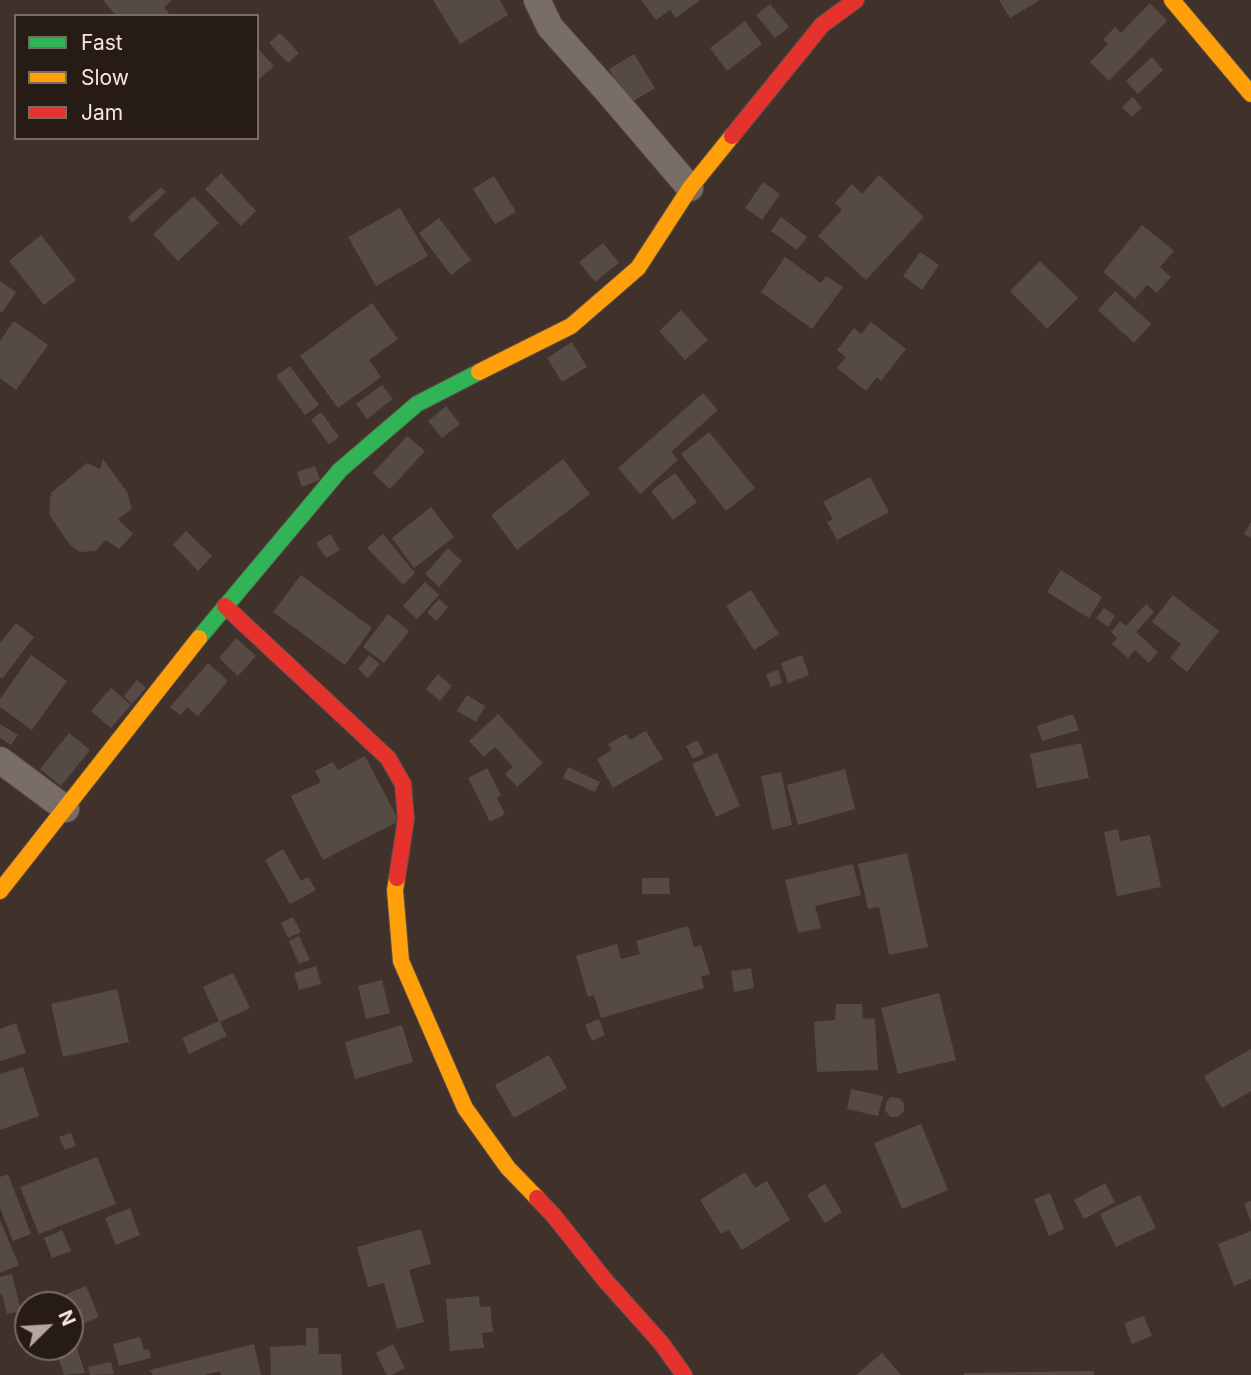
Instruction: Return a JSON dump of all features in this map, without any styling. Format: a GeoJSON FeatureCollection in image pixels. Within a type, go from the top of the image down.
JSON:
{"type":"FeatureCollection","features":[{"type":"Feature","properties":{"kind":"street"},"geometry":{"type":"LineString","coordinates":[[537,0],[550,27],[690,188]]}},
{"type":"Feature","properties":{"kind":"street"},"geometry":{"type":"LineString","coordinates":[[0,891],[225,606],[340,470],[417,404],[571,326],[638,268],[690,188],[822,25],[856,0]]}},
{"type":"Feature","properties":{"kind":"street"},"geometry":{"type":"LineString","coordinates":[[1172,0],[1251,94]]}},
{"type":"Feature","properties":{"kind":"street"},"geometry":{"type":"LineString","coordinates":[[225,606],[388,758],[403,783],[406,819],[395,890],[401,961],[465,1108],[508,1168],[554,1216],[604,1279],[662,1344],[684,1375]]}},
{"type":"Feature","properties":{"kind":"street"},"geometry":{"type":"LineString","coordinates":[[0,760],[66,808]]}},
{"type":"Feature","properties":{"kind":"building"},"geometry":{"type":"Polygon","coordinates":[[[103,0],[172,0],[164,7],[169,14],[114,14],[103,0]]]}},
{"type":"Feature","properties":{"kind":"building"},"geometry":{"type":"Polygon","coordinates":[[[433,0],[500,0],[508,15],[460,44],[433,0]]]}},
{"type":"Feature","properties":{"kind":"building"},"geometry":{"type":"Polygon","coordinates":[[[641,0],[700,0],[676,18],[670,10],[656,20],[641,0]]]}},
{"type":"Feature","properties":{"kind":"building"},"geometry":{"type":"Polygon","coordinates":[[[999,0],[1040,0],[1010,18],[999,0]]]}},
{"type":"Feature","properties":{"kind":"building"},"geometry":{"type":"Polygon","coordinates":[[[1150,3],[1167,21],[1109,81],[1090,62],[1108,44],[1103,40],[1115,27],[1121,33],[1150,3]]]}},
{"type":"Feature","properties":{"kind":"building"},"geometry":{"type":"Polygon","coordinates":[[[770,4],[789,27],[775,38],[756,15],[770,4]]]}},
{"type":"Feature","properties":{"kind":"building"},"geometry":{"type":"Polygon","coordinates":[[[745,21],[762,44],[727,71],[710,48],[745,21]]]}},
{"type":"Feature","properties":{"kind":"building"},"geometry":{"type":"Polygon","coordinates":[[[280,33],[299,53],[288,63],[269,43],[280,33]]]}},
{"type":"Feature","properties":{"kind":"building"},"geometry":{"type":"Polygon","coordinates":[[[259,50],[274,66],[259,79],[259,50]]]}},
{"type":"Feature","properties":{"kind":"building"},"geometry":{"type":"Polygon","coordinates":[[[634,54],[655,88],[630,103],[609,69],[634,54]]]}},
{"type":"Feature","properties":{"kind":"building"},"geometry":{"type":"Polygon","coordinates":[[[1152,57],[1163,70],[1138,94],[1126,81],[1152,57]]]}},
{"type":"Feature","properties":{"kind":"building"},"geometry":{"type":"Polygon","coordinates":[[[1133,97],[1142,108],[1132,117],[1122,107],[1133,97]]]}},
{"type":"Feature","properties":{"kind":"building"},"geometry":{"type":"Polygon","coordinates":[[[221,173],[256,211],[241,226],[205,189],[221,173]]]}},
{"type":"Feature","properties":{"kind":"building"},"geometry":{"type":"Polygon","coordinates":[[[879,175],[924,217],[866,280],[818,236],[842,210],[835,203],[852,184],[862,194],[879,175]]]}},
{"type":"Feature","properties":{"kind":"building"},"geometry":{"type":"Polygon","coordinates":[[[494,176],[516,212],[495,224],[473,189],[494,176]]]}},
{"type":"Feature","properties":{"kind":"building"},"geometry":{"type":"Polygon","coordinates":[[[763,182],[780,194],[762,220],[745,208],[763,182]]]}},
{"type":"Feature","properties":{"kind":"building"},"geometry":{"type":"Polygon","coordinates":[[[161,187],[166,192],[132,223],[128,217],[161,187]]]}},
{"type":"Feature","properties":{"kind":"building"},"geometry":{"type":"Polygon","coordinates":[[[194,196],[219,223],[178,261],[153,234],[194,196]]]}},
{"type":"Feature","properties":{"kind":"building"},"geometry":{"type":"Polygon","coordinates":[[[400,208],[428,256],[376,286],[348,237],[400,208]]]}},
{"type":"Feature","properties":{"kind":"building"},"geometry":{"type":"Polygon","coordinates":[[[781,217],[807,237],[797,250],[771,231],[781,217]]]}},
{"type":"Feature","properties":{"kind":"building"},"geometry":{"type":"Polygon","coordinates":[[[439,218],[471,260],[451,275],[419,233],[439,218]]]}},
{"type":"Feature","properties":{"kind":"building"},"geometry":{"type":"Polygon","coordinates":[[[1142,225],[1174,251],[1160,267],[1171,277],[1157,293],[1147,285],[1135,299],[1103,272],[1142,225]]]}},
{"type":"Feature","properties":{"kind":"building"},"geometry":{"type":"Polygon","coordinates":[[[41,235],[76,280],[44,305],[9,261],[41,235]]]}},
{"type":"Feature","properties":{"kind":"building"},"geometry":{"type":"Polygon","coordinates":[[[603,243],[619,263],[595,282],[579,262],[603,243]]]}},
{"type":"Feature","properties":{"kind":"building"},"geometry":{"type":"Polygon","coordinates":[[[920,252],[939,265],[922,290],[903,276],[920,252]]]}},
{"type":"Feature","properties":{"kind":"building"},"geometry":{"type":"Polygon","coordinates":[[[785,257],[821,283],[826,276],[843,287],[812,329],[761,292],[785,257]]]}},
{"type":"Feature","properties":{"kind":"building"},"geometry":{"type":"Polygon","coordinates":[[[1040,261],[1078,298],[1047,329],[1010,291],[1040,261]]]}},
{"type":"Feature","properties":{"kind":"building"},"geometry":{"type":"Polygon","coordinates":[[[0,281],[16,292],[2,313],[0,311],[0,281]]]}},
{"type":"Feature","properties":{"kind":"building"},"geometry":{"type":"Polygon","coordinates":[[[1115,291],[1151,324],[1134,343],[1098,310],[1115,291]]]}},
{"type":"Feature","properties":{"kind":"building"},"geometry":{"type":"Polygon","coordinates":[[[372,303],[398,339],[369,360],[381,377],[338,408],[300,356],[372,303]]]}},
{"type":"Feature","properties":{"kind":"building"},"geometry":{"type":"Polygon","coordinates":[[[681,310],[708,340],[685,360],[659,331],[681,310]]]}},
{"type":"Feature","properties":{"kind":"building"},"geometry":{"type":"Polygon","coordinates":[[[14,321],[48,345],[16,390],[0,378],[0,341],[14,321]]]}},
{"type":"Feature","properties":{"kind":"building"},"geometry":{"type":"Polygon","coordinates":[[[871,322],[906,349],[881,381],[877,377],[866,391],[837,368],[846,357],[837,350],[854,328],[861,334],[871,322]]]}},
{"type":"Feature","properties":{"kind":"building"},"geometry":{"type":"Polygon","coordinates":[[[572,342],[587,367],[562,382],[547,358],[572,342]]]}},
{"type":"Feature","properties":{"kind":"building"},"geometry":{"type":"Polygon","coordinates":[[[290,366],[319,405],[305,415],[276,376],[290,366]]]}},
{"type":"Feature","properties":{"kind":"building"},"geometry":{"type":"Polygon","coordinates":[[[382,385],[393,399],[367,419],[356,404],[382,385]]]}},
{"type":"Feature","properties":{"kind":"building"},"geometry":{"type":"Polygon","coordinates":[[[703,393],[718,410],[671,452],[678,460],[640,494],[618,468],[703,393]]]}},
{"type":"Feature","properties":{"kind":"building"},"geometry":{"type":"Polygon","coordinates":[[[446,406],[460,424],[442,438],[428,421],[446,406]]]}},
{"type":"Feature","properties":{"kind":"building"},"geometry":{"type":"Polygon","coordinates":[[[321,412],[339,437],[329,444],[311,420],[321,412]]]}},
{"type":"Feature","properties":{"kind":"building"},"geometry":{"type":"Polygon","coordinates":[[[709,432],[755,488],[726,511],[681,454],[709,432]]]}},
{"type":"Feature","properties":{"kind":"building"},"geometry":{"type":"Polygon","coordinates":[[[407,436],[425,451],[390,489],[373,473],[407,436]]]}},
{"type":"Feature","properties":{"kind":"building"},"geometry":{"type":"Polygon","coordinates":[[[103,459],[127,492],[132,509],[118,519],[133,534],[119,549],[106,540],[95,551],[80,552],[69,544],[49,514],[51,493],[87,463],[100,469],[103,459]]]}},
{"type":"Feature","properties":{"kind":"building"},"geometry":{"type":"Polygon","coordinates":[[[563,459],[590,494],[517,550],[491,515],[563,459]]]}},
{"type":"Feature","properties":{"kind":"building"},"geometry":{"type":"Polygon","coordinates":[[[315,466],[320,480],[302,487],[297,472],[315,466]]]}},
{"type":"Feature","properties":{"kind":"building"},"geometry":{"type":"Polygon","coordinates":[[[675,473],[697,502],[673,520],[651,491],[675,473]]]}},
{"type":"Feature","properties":{"kind":"building"},"geometry":{"type":"Polygon","coordinates":[[[870,477],[889,512],[837,540],[827,522],[833,519],[823,502],[870,477]]]}},
{"type":"Feature","properties":{"kind":"building"},"geometry":{"type":"Polygon","coordinates":[[[431,507],[454,537],[414,568],[392,538],[431,507]]]}},
{"type":"Feature","properties":{"kind":"building"},"geometry":{"type":"Polygon","coordinates":[[[1251,522],[1251,538],[1244,534],[1251,522]]]}},
{"type":"Feature","properties":{"kind":"building"},"geometry":{"type":"Polygon","coordinates":[[[186,531],[212,556],[198,571],[173,545],[186,531]]]}},
{"type":"Feature","properties":{"kind":"building"},"geometry":{"type":"Polygon","coordinates":[[[330,534],[340,550],[326,558],[316,543],[330,534]]]}},
{"type":"Feature","properties":{"kind":"building"},"geometry":{"type":"Polygon","coordinates":[[[383,534],[415,573],[403,585],[367,548],[383,534]]]}},
{"type":"Feature","properties":{"kind":"building"},"geometry":{"type":"Polygon","coordinates":[[[448,548],[462,561],[439,587],[425,574],[448,548]]]}},
{"type":"Feature","properties":{"kind":"building"},"geometry":{"type":"Polygon","coordinates":[[[1061,570],[1102,597],[1089,618],[1047,592],[1061,570]]]}},
{"type":"Feature","properties":{"kind":"building"},"geometry":{"type":"Polygon","coordinates":[[[301,575],[372,628],[345,665],[273,612],[301,575]]]}},
{"type":"Feature","properties":{"kind":"building"},"geometry":{"type":"Polygon","coordinates":[[[425,582],[439,595],[417,619],[403,606],[425,582]]]}},
{"type":"Feature","properties":{"kind":"building"},"geometry":{"type":"Polygon","coordinates":[[[751,590],[779,634],[754,650],[726,606],[751,590]]]}},
{"type":"Feature","properties":{"kind":"building"},"geometry":{"type":"Polygon","coordinates":[[[1173,595],[1219,631],[1187,672],[1170,658],[1181,644],[1152,622],[1173,595]]]}},
{"type":"Feature","properties":{"kind":"building"},"geometry":{"type":"Polygon","coordinates":[[[439,599],[448,607],[436,621],[427,612],[439,599]]]}},
{"type":"Feature","properties":{"kind":"building"},"geometry":{"type":"Polygon","coordinates":[[[1146,604],[1154,612],[1136,632],[1158,652],[1149,663],[1135,650],[1128,658],[1112,644],[1117,638],[1111,632],[1120,621],[1126,626],[1146,604]]]}},
{"type":"Feature","properties":{"kind":"building"},"geometry":{"type":"Polygon","coordinates":[[[1104,608],[1115,616],[1108,627],[1096,618],[1104,608]]]}},
{"type":"Feature","properties":{"kind":"building"},"geometry":{"type":"Polygon","coordinates":[[[388,614],[409,631],[384,663],[363,647],[388,614]]]}},
{"type":"Feature","properties":{"kind":"building"},"geometry":{"type":"Polygon","coordinates":[[[16,623],[34,637],[2,679],[0,643],[16,623]]]}},
{"type":"Feature","properties":{"kind":"building"},"geometry":{"type":"Polygon","coordinates":[[[236,638],[256,656],[238,676],[219,658],[236,638]]]}},
{"type":"Feature","properties":{"kind":"building"},"geometry":{"type":"Polygon","coordinates":[[[31,655],[67,681],[32,730],[0,707],[0,699],[31,655]]]}},
{"type":"Feature","properties":{"kind":"building"},"geometry":{"type":"Polygon","coordinates":[[[369,655],[380,664],[368,678],[358,669],[369,655]]]}},
{"type":"Feature","properties":{"kind":"building"},"geometry":{"type":"Polygon","coordinates":[[[802,655],[809,675],[788,683],[781,663],[802,655]]]}},
{"type":"Feature","properties":{"kind":"building"},"geometry":{"type":"Polygon","coordinates":[[[208,663],[228,681],[198,716],[187,707],[180,715],[170,707],[208,663]]]}},
{"type":"Feature","properties":{"kind":"building"},"geometry":{"type":"Polygon","coordinates":[[[778,670],[782,683],[771,687],[766,674],[778,670]]]}},
{"type":"Feature","properties":{"kind":"building"},"geometry":{"type":"Polygon","coordinates":[[[438,674],[452,686],[440,701],[426,689],[438,674]]]}},
{"type":"Feature","properties":{"kind":"building"},"geometry":{"type":"Polygon","coordinates":[[[137,680],[146,688],[132,704],[124,696],[137,680]]]}},
{"type":"Feature","properties":{"kind":"building"},"geometry":{"type":"Polygon","coordinates":[[[111,688],[131,705],[111,728],[91,711],[111,688]]]}},
{"type":"Feature","properties":{"kind":"building"},"geometry":{"type":"Polygon","coordinates":[[[467,695],[485,706],[476,722],[457,711],[467,695]]]}},
{"type":"Feature","properties":{"kind":"building"},"geometry":{"type":"Polygon","coordinates":[[[498,714],[543,763],[517,787],[505,774],[513,767],[495,747],[484,757],[469,741],[498,714]]]}},
{"type":"Feature","properties":{"kind":"building"},"geometry":{"type":"Polygon","coordinates":[[[1073,714],[1079,730],[1042,741],[1037,726],[1073,714]]]}},
{"type":"Feature","properties":{"kind":"building"},"geometry":{"type":"Polygon","coordinates":[[[0,724],[18,735],[11,745],[0,738],[0,724]]]}},
{"type":"Feature","properties":{"kind":"building"},"geometry":{"type":"Polygon","coordinates":[[[646,731],[663,759],[613,788],[597,759],[612,750],[608,744],[626,734],[630,740],[646,731]]]}},
{"type":"Feature","properties":{"kind":"building"},"geometry":{"type":"Polygon","coordinates":[[[69,733],[90,750],[61,786],[40,769],[69,733]]]}},
{"type":"Feature","properties":{"kind":"building"},"geometry":{"type":"Polygon","coordinates":[[[697,740],[704,753],[693,759],[686,746],[697,740]]]}},
{"type":"Feature","properties":{"kind":"building"},"geometry":{"type":"Polygon","coordinates":[[[1081,743],[1089,778],[1037,788],[1030,754],[1081,743]]]}},
{"type":"Feature","properties":{"kind":"building"},"geometry":{"type":"Polygon","coordinates":[[[717,753],[740,806],[716,817],[692,764],[717,753]]]}},
{"type":"Feature","properties":{"kind":"building"},"geometry":{"type":"Polygon","coordinates":[[[365,756],[399,821],[323,860],[291,796],[321,782],[315,771],[333,762],[338,770],[365,756]]]}},
{"type":"Feature","properties":{"kind":"building"},"geometry":{"type":"Polygon","coordinates":[[[568,767],[600,782],[595,792],[563,778],[568,767]]]}},
{"type":"Feature","properties":{"kind":"building"},"geometry":{"type":"Polygon","coordinates":[[[487,768],[501,795],[497,798],[505,814],[490,822],[468,778],[487,768]]]}},
{"type":"Feature","properties":{"kind":"building"},"geometry":{"type":"Polygon","coordinates":[[[845,769],[855,809],[798,825],[787,785],[845,769]]]}},
{"type":"Feature","properties":{"kind":"building"},"geometry":{"type":"Polygon","coordinates":[[[781,772],[792,825],[772,830],[761,776],[781,772]]]}},
{"type":"Feature","properties":{"kind":"building"},"geometry":{"type":"Polygon","coordinates":[[[1118,829],[1120,841],[1150,835],[1161,887],[1117,896],[1104,832],[1118,829]]]}},
{"type":"Feature","properties":{"kind":"building"},"geometry":{"type":"Polygon","coordinates":[[[283,849],[301,881],[308,877],[316,890],[290,904],[265,860],[283,849]]]}},
{"type":"Feature","properties":{"kind":"building"},"geometry":{"type":"Polygon","coordinates":[[[907,853],[928,947],[889,955],[879,907],[868,909],[858,864],[907,853]]]}},
{"type":"Feature","properties":{"kind":"building"},"geometry":{"type":"Polygon","coordinates":[[[853,864],[861,895],[815,906],[821,928],[798,933],[785,880],[853,864]]]}},
{"type":"Feature","properties":{"kind":"building"},"geometry":{"type":"Polygon","coordinates":[[[642,878],[669,878],[670,894],[642,894],[642,878]]]}},
{"type":"Feature","properties":{"kind":"building"},"geometry":{"type":"Polygon","coordinates":[[[293,917],[301,932],[288,938],[281,923],[293,917]]]}},
{"type":"Feature","properties":{"kind":"building"},"geometry":{"type":"Polygon","coordinates":[[[688,926],[694,947],[701,945],[710,974],[701,977],[704,988],[601,1018],[594,995],[588,997],[576,956],[617,944],[621,959],[640,954],[636,941],[688,926]]]}},
{"type":"Feature","properties":{"kind":"building"},"geometry":{"type":"Polygon","coordinates":[[[299,936],[310,960],[299,964],[289,941],[299,936]]]}},
{"type":"Feature","properties":{"kind":"building"},"geometry":{"type":"Polygon","coordinates":[[[316,966],[321,984],[299,990],[294,973],[316,966]]]}},
{"type":"Feature","properties":{"kind":"building"},"geometry":{"type":"Polygon","coordinates":[[[751,968],[754,988],[734,992],[731,971],[751,968]]]}},
{"type":"Feature","properties":{"kind":"building"},"geometry":{"type":"Polygon","coordinates":[[[233,973],[250,1008],[220,1022],[227,1036],[189,1054],[182,1038],[219,1021],[203,987],[233,973]]]}},
{"type":"Feature","properties":{"kind":"building"},"geometry":{"type":"Polygon","coordinates":[[[382,980],[390,1013],[366,1019],[358,986],[382,980]]]}},
{"type":"Feature","properties":{"kind":"building"},"geometry":{"type":"Polygon","coordinates":[[[117,989],[129,1042],[63,1057],[51,1004],[117,989]]]}},
{"type":"Feature","properties":{"kind":"building"},"geometry":{"type":"Polygon","coordinates":[[[939,993],[956,1060],[898,1074],[881,1008],[939,993]]]}},
{"type":"Feature","properties":{"kind":"building"},"geometry":{"type":"Polygon","coordinates":[[[836,1004],[862,1004],[863,1018],[875,1019],[878,1070],[817,1072],[814,1022],[835,1020],[836,1004]]]}},
{"type":"Feature","properties":{"kind":"building"},"geometry":{"type":"Polygon","coordinates":[[[599,1019],[605,1035],[592,1041],[585,1025],[599,1019]]]}},
{"type":"Feature","properties":{"kind":"building"},"geometry":{"type":"Polygon","coordinates":[[[16,1023],[26,1053],[0,1061],[0,1029],[16,1023]]]}},
{"type":"Feature","properties":{"kind":"building"},"geometry":{"type":"Polygon","coordinates":[[[402,1025],[413,1062],[355,1079],[345,1042],[402,1025]]]}},
{"type":"Feature","properties":{"kind":"building"},"geometry":{"type":"Polygon","coordinates":[[[1251,1049],[1251,1091],[1222,1108],[1204,1076],[1251,1049]]]}},
{"type":"Feature","properties":{"kind":"building"},"geometry":{"type":"Polygon","coordinates":[[[549,1055],[567,1088],[514,1118],[495,1085],[549,1055]]]}},
{"type":"Feature","properties":{"kind":"building"},"geometry":{"type":"Polygon","coordinates":[[[23,1067],[39,1116],[0,1130],[0,1074],[23,1067]]]}},
{"type":"Feature","properties":{"kind":"building"},"geometry":{"type":"Polygon","coordinates":[[[851,1089],[883,1096],[878,1116],[847,1109],[851,1089]]]}},
{"type":"Feature","properties":{"kind":"building"},"geometry":{"type":"Polygon","coordinates":[[[890,1097],[899,1098],[904,1103],[904,1111],[898,1117],[890,1117],[885,1110],[890,1097]]]}},
{"type":"Feature","properties":{"kind":"building"},"geometry":{"type":"Polygon","coordinates":[[[921,1124],[948,1190],[902,1209],[874,1143],[921,1124]]]}},
{"type":"Feature","properties":{"kind":"building"},"geometry":{"type":"Polygon","coordinates":[[[71,1133],[76,1146],[65,1150],[59,1137],[71,1133]]]}},
{"type":"Feature","properties":{"kind":"building"},"geometry":{"type":"Polygon","coordinates":[[[97,1157],[116,1204],[39,1234],[20,1187],[97,1157]]]}},
{"type":"Feature","properties":{"kind":"building"},"geometry":{"type":"Polygon","coordinates":[[[745,1172],[755,1188],[767,1181],[790,1220],[742,1250],[729,1230],[721,1234],[700,1200],[745,1172]]]}},
{"type":"Feature","properties":{"kind":"building"},"geometry":{"type":"Polygon","coordinates":[[[8,1174],[31,1234],[13,1241],[0,1208],[0,1177],[8,1174]]]}},
{"type":"Feature","properties":{"kind":"building"},"geometry":{"type":"Polygon","coordinates":[[[1105,1183],[1115,1202],[1084,1219],[1074,1200],[1105,1183]]]}},
{"type":"Feature","properties":{"kind":"building"},"geometry":{"type":"Polygon","coordinates":[[[825,1184],[842,1212],[825,1223],[807,1195],[825,1184]]]}},
{"type":"Feature","properties":{"kind":"building"},"geometry":{"type":"Polygon","coordinates":[[[1050,1193],[1064,1229],[1049,1236],[1034,1199],[1050,1193]]]}},
{"type":"Feature","properties":{"kind":"building"},"geometry":{"type":"Polygon","coordinates":[[[1140,1195],[1156,1228],[1116,1247],[1100,1214],[1140,1195]]]}},
{"type":"Feature","properties":{"kind":"building"},"geometry":{"type":"Polygon","coordinates":[[[1251,1201],[1251,1222],[1244,1203],[1251,1201]]]}},
{"type":"Feature","properties":{"kind":"building"},"geometry":{"type":"Polygon","coordinates":[[[130,1208],[140,1235],[116,1245],[105,1218],[130,1208]]]}},
{"type":"Feature","properties":{"kind":"building"},"geometry":{"type":"Polygon","coordinates":[[[0,1220],[19,1265],[0,1273],[0,1220]]]}},
{"type":"Feature","properties":{"kind":"building"},"geometry":{"type":"Polygon","coordinates":[[[421,1229],[431,1264],[409,1270],[424,1322],[397,1329],[384,1283],[368,1287],[357,1247],[421,1229]]]}},
{"type":"Feature","properties":{"kind":"building"},"geometry":{"type":"Polygon","coordinates":[[[62,1230],[71,1251],[52,1258],[44,1238],[62,1230]]]}},
{"type":"Feature","properties":{"kind":"building"},"geometry":{"type":"Polygon","coordinates":[[[1251,1231],[1251,1279],[1234,1286],[1218,1244],[1251,1231]]]}},
{"type":"Feature","properties":{"kind":"building"},"geometry":{"type":"Polygon","coordinates":[[[12,1274],[16,1291],[14,1291],[14,1312],[7,1314],[2,1294],[0,1295],[0,1277],[12,1274]]]}},
{"type":"Feature","properties":{"kind":"building"},"geometry":{"type":"Polygon","coordinates":[[[86,1286],[99,1317],[84,1323],[84,1291],[74,1291],[86,1286]]]}},
{"type":"Feature","properties":{"kind":"building"},"geometry":{"type":"Polygon","coordinates":[[[479,1296],[480,1307],[490,1306],[493,1332],[482,1333],[484,1348],[450,1351],[446,1299],[479,1296]]]}},
{"type":"Feature","properties":{"kind":"building"},"geometry":{"type":"Polygon","coordinates":[[[1144,1316],[1152,1336],[1132,1344],[1124,1323],[1144,1316]]]}},
{"type":"Feature","properties":{"kind":"building"},"geometry":{"type":"Polygon","coordinates":[[[306,1328],[318,1328],[319,1354],[341,1354],[342,1375],[271,1375],[270,1347],[306,1345],[306,1328]]]}},
{"type":"Feature","properties":{"kind":"building"},"geometry":{"type":"Polygon","coordinates":[[[140,1337],[144,1350],[149,1349],[151,1358],[119,1366],[113,1344],[140,1337]]]}},
{"type":"Feature","properties":{"kind":"building"},"geometry":{"type":"Polygon","coordinates":[[[254,1344],[261,1375],[221,1375],[220,1371],[204,1375],[153,1375],[150,1370],[254,1344]]]}},
{"type":"Feature","properties":{"kind":"building"},"geometry":{"type":"Polygon","coordinates":[[[393,1344],[405,1368],[387,1375],[376,1353],[393,1344]]]}},
{"type":"Feature","properties":{"kind":"building"},"geometry":{"type":"Polygon","coordinates":[[[882,1353],[901,1375],[856,1375],[882,1353]]]}},
{"type":"Feature","properties":{"kind":"building"},"geometry":{"type":"Polygon","coordinates":[[[60,1361],[81,1361],[85,1373],[64,1375],[60,1361]]]}},
{"type":"Feature","properties":{"kind":"building"},"geometry":{"type":"Polygon","coordinates":[[[111,1362],[114,1374],[90,1375],[88,1367],[111,1362]]]}},
{"type":"Feature","properties":{"kind":"building"},"geometry":{"type":"Polygon","coordinates":[[[1094,1371],[1094,1375],[964,1375],[964,1373],[1094,1371]]]}},
{"type":"Feature","properties":{"kind":"traffic: fast"},"geometry":{"type":"LineString","coordinates":[[199,638],[340,470],[417,404],[479,372]]}},
{"type":"Feature","properties":{"kind":"traffic: slow"},"geometry":{"type":"LineString","coordinates":[[1172,0],[1251,94]]}},
{"type":"Feature","properties":{"kind":"traffic: slow"},"geometry":{"type":"LineString","coordinates":[[479,372],[571,326],[638,268],[690,188],[732,136]]}},
{"type":"Feature","properties":{"kind":"traffic: slow"},"geometry":{"type":"LineString","coordinates":[[0,891],[199,638]]}},
{"type":"Feature","properties":{"kind":"traffic: slow"},"geometry":{"type":"LineString","coordinates":[[397,878],[395,890],[401,961],[465,1108],[508,1168],[537,1198]]}},
{"type":"Feature","properties":{"kind":"traffic: jam"},"geometry":{"type":"LineString","coordinates":[[732,136],[822,25],[856,0]]}},
{"type":"Feature","properties":{"kind":"traffic: jam"},"geometry":{"type":"LineString","coordinates":[[225,606],[388,758],[403,784],[406,819],[397,878]]}},
{"type":"Feature","properties":{"kind":"traffic: jam"},"geometry":{"type":"LineString","coordinates":[[537,1198],[662,1344],[684,1375]]}}]}
